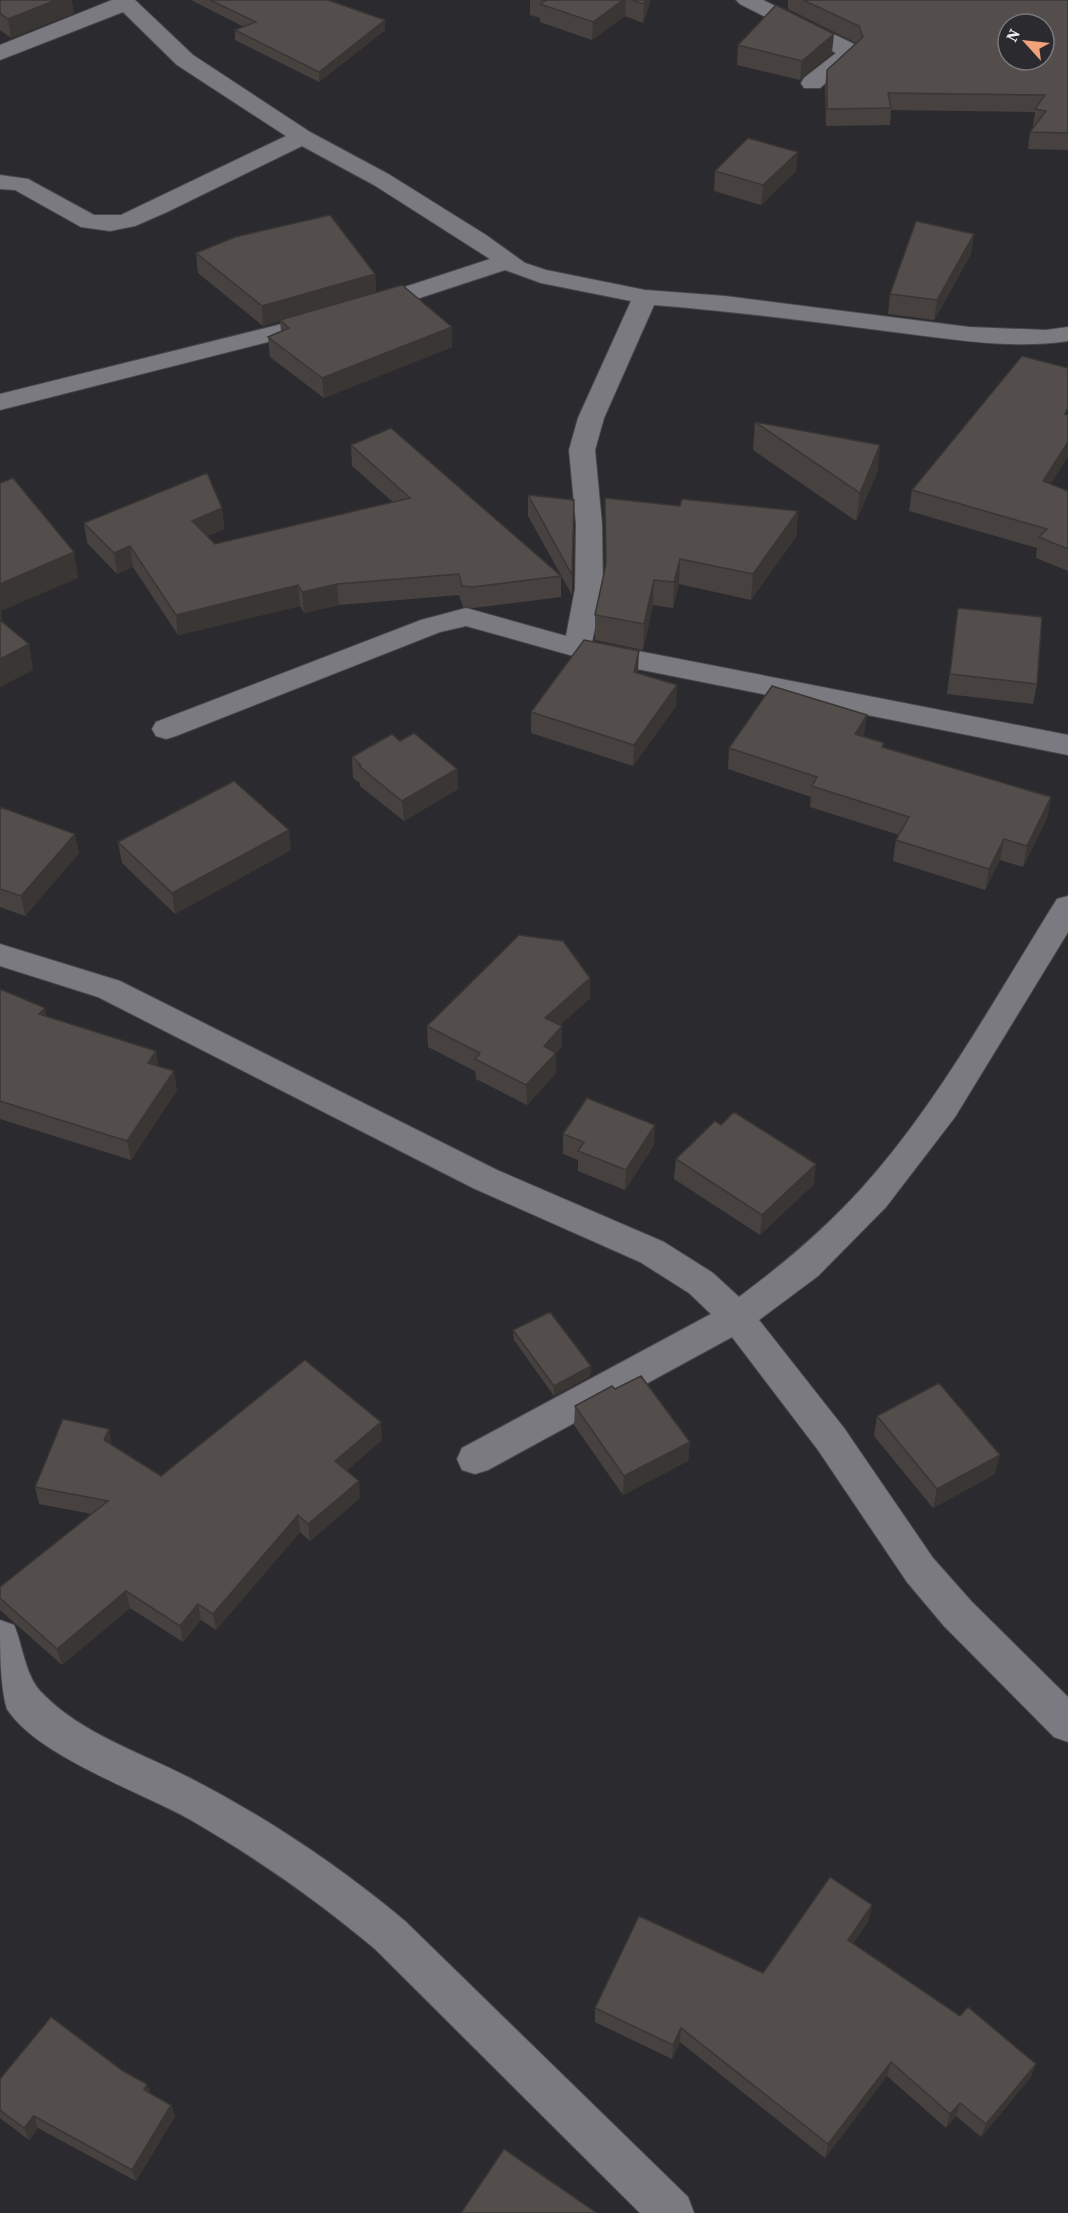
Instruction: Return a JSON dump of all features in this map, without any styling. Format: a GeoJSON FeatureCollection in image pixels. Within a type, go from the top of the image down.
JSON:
{"type":"FeatureCollection","features":[{"type":"Feature","properties":{"kind":"street"},"geometry":{"type":"LineString","coordinates":[[747,0],[791,24],[848,50],[849,54],[813,83]]}},
{"type":"Feature","properties":{"kind":"street"},"geometry":{"type":"LineString","coordinates":[[0,53],[124,2],[185,60],[302,137],[382,180],[517,268],[541,276],[645,297],[725,303],[969,334],[1061,339]]}},
{"type":"Feature","properties":{"kind":"street"},"geometry":{"type":"LineString","coordinates":[[0,182],[20,184],[89,222],[110,224],[127,221],[159,207],[302,137]]}},
{"type":"Feature","properties":{"kind":"street"},"geometry":{"type":"LineString","coordinates":[[0,402],[347,313],[509,261]]}},
{"type":"Feature","properties":{"kind":"street"},"geometry":{"type":"LineString","coordinates":[[578,648],[589,589],[589,524],[582,450],[591,418],[645,297]]}},
{"type":"Feature","properties":{"kind":"street"},"geometry":{"type":"LineString","coordinates":[[166,729],[454,618],[478,620],[578,648],[1068,745]]}},
{"type":"Feature","properties":{"kind":"street"},"geometry":{"type":"LineString","coordinates":[[475,1459],[737,1317],[806,1266],[874,1198],[943,1108],[1068,907]]}},
{"type":"Feature","properties":{"kind":"street"},"geometry":{"type":"LineString","coordinates":[[0,955],[109,989],[485,1179],[652,1252],[700,1283],[737,1317],[831,1439],[920,1570],[958,1614],[1068,1724]]}},
{"type":"Feature","properties":{"kind":"street"},"geometry":{"type":"LineString","coordinates":[[0,1637],[20,1693],[32,1708],[73,1738],[176,1792],[288,1856],[352,1902],[407,1951],[672,2213]]}},
{"type":"Feature","properties":{"kind":"building"},"geometry":{"type":"Polygon","coordinates":[[[0,0],[56,0],[8,19],[0,13],[0,0]]]}},
{"type":"Feature","properties":{"kind":"building"},"geometry":{"type":"Polygon","coordinates":[[[210,0],[328,0],[385,20],[319,72],[235,30],[256,22],[210,0]]]}},
{"type":"Feature","properties":{"kind":"building"},"geometry":{"type":"Polygon","coordinates":[[[541,0],[623,0],[593,22],[540,4],[545,1],[541,0]]]}},
{"type":"Feature","properties":{"kind":"building"},"geometry":{"type":"Polygon","coordinates":[[[631,0],[645,0],[644,4],[631,0]]]}},
{"type":"Feature","properties":{"kind":"building"},"geometry":{"type":"Polygon","coordinates":[[[803,0],[1068,0],[1068,133],[1030,132],[1046,111],[1035,109],[1045,95],[888,93],[891,108],[827,109],[827,70],[863,37],[859,26],[803,0]]]}},
{"type":"Feature","properties":{"kind":"building"},"geometry":{"type":"Polygon","coordinates":[[[776,5],[834,34],[802,61],[738,45],[776,5]]]}},
{"type":"Feature","properties":{"kind":"building"},"geometry":{"type":"Polygon","coordinates":[[[748,138],[798,152],[763,185],[715,171],[748,138]]]}},
{"type":"Feature","properties":{"kind":"building"},"geometry":{"type":"Polygon","coordinates":[[[330,215],[375,274],[262,306],[196,253],[235,237],[330,215]]]}},
{"type":"Feature","properties":{"kind":"building"},"geometry":{"type":"Polygon","coordinates":[[[916,221],[974,234],[937,300],[890,294],[916,221]]]}},
{"type":"Feature","properties":{"kind":"building"},"geometry":{"type":"Polygon","coordinates":[[[402,285],[452,327],[322,378],[268,337],[289,328],[280,320],[402,285]]]}},
{"type":"Feature","properties":{"kind":"building"},"geometry":{"type":"Polygon","coordinates":[[[1022,356],[1068,368],[1068,408],[1065,414],[1068,415],[1068,442],[1043,481],[1068,491],[1068,549],[1039,537],[1047,529],[912,490],[1022,356]]]}},
{"type":"Feature","properties":{"kind":"building"},"geometry":{"type":"Polygon","coordinates":[[[755,422],[880,445],[860,493],[755,422]]]}},
{"type":"Feature","properties":{"kind":"building"},"geometry":{"type":"Polygon","coordinates":[[[391,428],[561,576],[473,587],[462,586],[459,574],[337,584],[302,592],[298,585],[176,615],[130,546],[114,553],[84,523],[207,473],[222,508],[192,521],[215,544],[410,498],[351,445],[391,428]]]}},
{"type":"Feature","properties":{"kind":"building"},"geometry":{"type":"Polygon","coordinates":[[[13,478],[74,552],[0,584],[0,483],[13,478]]]}},
{"type":"Feature","properties":{"kind":"building"},"geometry":{"type":"Polygon","coordinates":[[[528,495],[574,500],[572,575],[528,495]]]}},
{"type":"Feature","properties":{"kind":"building"},"geometry":{"type":"Polygon","coordinates":[[[605,498],[680,506],[682,499],[798,511],[753,574],[680,559],[674,582],[654,580],[644,624],[595,615],[606,564],[605,498]]]}},
{"type":"Feature","properties":{"kind":"building"},"geometry":{"type":"Polygon","coordinates":[[[958,608],[1042,617],[1037,684],[950,674],[958,608]]]}},
{"type":"Feature","properties":{"kind":"building"},"geometry":{"type":"Polygon","coordinates":[[[0,620],[29,644],[0,659],[0,620]]]}},
{"type":"Feature","properties":{"kind":"building"},"geometry":{"type":"Polygon","coordinates":[[[584,640],[639,651],[634,672],[677,685],[634,745],[531,712],[584,640]]]}},
{"type":"Feature","properties":{"kind":"building"},"geometry":{"type":"Polygon","coordinates":[[[772,686],[867,715],[855,734],[884,743],[882,747],[1051,797],[1027,846],[1004,839],[989,869],[896,840],[909,817],[812,786],[817,777],[729,748],[772,686]]]}},
{"type":"Feature","properties":{"kind":"building"},"geometry":{"type":"Polygon","coordinates":[[[414,733],[457,769],[402,801],[359,766],[361,765],[352,757],[392,734],[400,741],[414,733]]]}},
{"type":"Feature","properties":{"kind":"building"},"geometry":{"type":"Polygon","coordinates":[[[234,781],[289,830],[172,893],[118,842],[234,781]]]}},
{"type":"Feature","properties":{"kind":"building"},"geometry":{"type":"Polygon","coordinates":[[[0,807],[75,834],[21,896],[0,889],[0,807]]]}},
{"type":"Feature","properties":{"kind":"building"},"geometry":{"type":"Polygon","coordinates":[[[519,935],[563,941],[590,978],[545,1018],[562,1026],[544,1046],[556,1053],[526,1085],[475,1059],[480,1053],[427,1026],[519,935]]]}},
{"type":"Feature","properties":{"kind":"building"},"geometry":{"type":"Polygon","coordinates":[[[0,989],[45,1008],[39,1014],[156,1051],[148,1063],[174,1071],[127,1141],[0,1101],[0,989]]]}},
{"type":"Feature","properties":{"kind":"building"},"geometry":{"type":"Polygon","coordinates":[[[587,1098],[655,1125],[626,1170],[578,1151],[584,1142],[563,1134],[587,1098]]]}},
{"type":"Feature","properties":{"kind":"building"},"geometry":{"type":"Polygon","coordinates":[[[734,1112],[816,1164],[762,1215],[676,1159],[715,1121],[721,1125],[734,1112]]]}},
{"type":"Feature","properties":{"kind":"building"},"geometry":{"type":"Polygon","coordinates":[[[550,1312],[591,1366],[554,1386],[513,1330],[550,1312]]]}},
{"type":"Feature","properties":{"kind":"building"},"geometry":{"type":"Polygon","coordinates":[[[305,1360],[381,1422],[335,1461],[359,1481],[308,1524],[298,1515],[213,1614],[198,1604],[180,1626],[126,1591],[57,1649],[0,1598],[0,1587],[108,1501],[35,1487],[63,1419],[109,1429],[104,1440],[161,1476],[305,1360]]]}},
{"type":"Feature","properties":{"kind":"building"},"geometry":{"type":"Polygon","coordinates":[[[641,1376],[690,1442],[624,1476],[575,1406],[612,1386],[615,1389],[641,1376]]]}},
{"type":"Feature","properties":{"kind":"building"},"geometry":{"type":"Polygon","coordinates":[[[939,1383],[1000,1455],[937,1489],[877,1416],[939,1383]]]}},
{"type":"Feature","properties":{"kind":"building"},"geometry":{"type":"Polygon","coordinates":[[[830,1877],[872,1905],[848,1940],[960,2016],[968,2007],[1036,2064],[986,2124],[960,2103],[950,2114],[891,2062],[828,2144],[681,2028],[673,2045],[595,2008],[639,1916],[763,1973],[830,1877]]]}},
{"type":"Feature","properties":{"kind":"building"},"geometry":{"type":"Polygon","coordinates":[[[51,2017],[123,2071],[147,2084],[144,2090],[171,2105],[132,2170],[34,2116],[24,2128],[0,2110],[0,2079],[51,2017]]]}},
{"type":"Feature","properties":{"kind":"building"},"geometry":{"type":"Polygon","coordinates":[[[504,2149],[597,2213],[461,2213],[504,2149]]]}}]}
